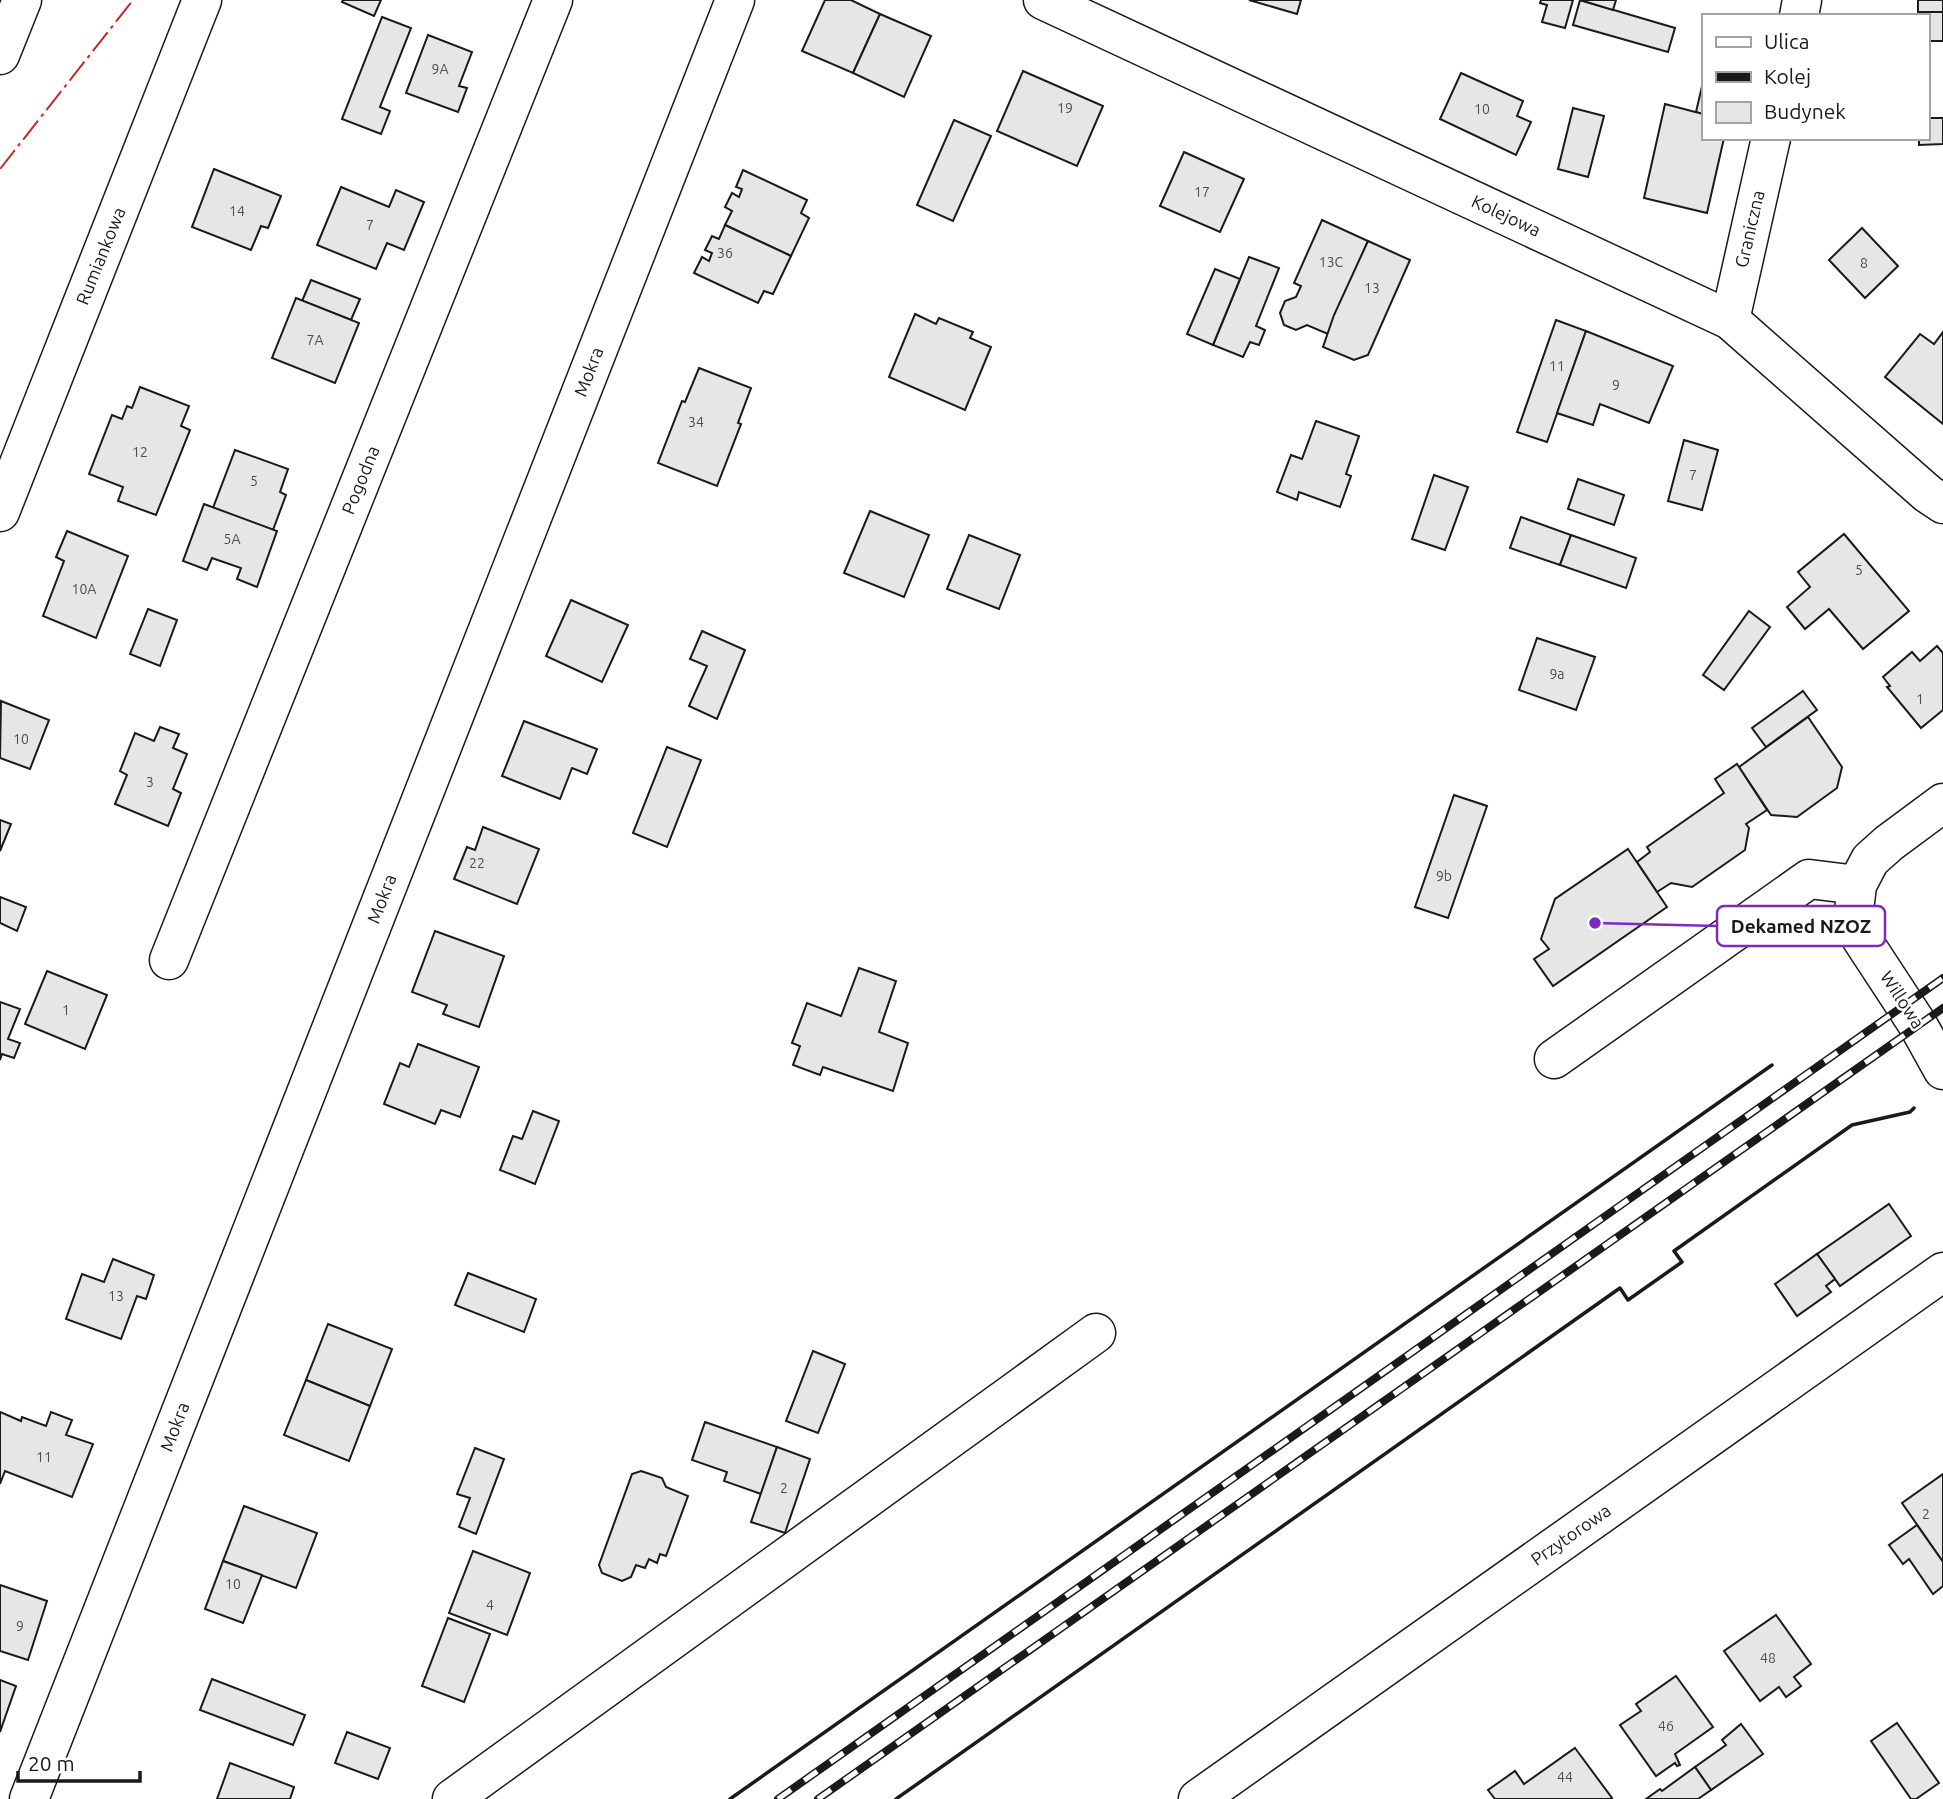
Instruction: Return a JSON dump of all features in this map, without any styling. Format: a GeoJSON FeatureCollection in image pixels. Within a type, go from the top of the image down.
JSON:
{"type":"FeatureCollection","features":[{"type":"Feature","properties":{"kind":"street"},"geometry":{"type":"LineString","coordinates":[[0,55],[22,0]]}},
{"type":"Feature","properties":{"kind":"street","name":"Rumiankowa"},"geometry":{"type":"LineString","coordinates":[[0,512],[202,0]]}},
{"type":"Feature","properties":{"kind":"street","name":"Pogodna"},"geometry":{"type":"LineString","coordinates":[[169,960],[553,0]]}},
{"type":"Feature","properties":{"kind":"street","name":"Mokra"},"geometry":{"type":"LineString","coordinates":[[29,1799],[735,0]]}},
{"type":"Feature","properties":{"kind":"street","name":"Kolejowa"},"geometry":{"type":"LineString","coordinates":[[1043,0],[1730,320],[1938,504]]}},
{"type":"Feature","properties":{"kind":"street","name":"Graniczna"},"geometry":{"type":"LineString","coordinates":[[1730,320],[1771,140]]}},
{"type":"Feature","properties":{"kind":"street"},"geometry":{"type":"LineString","coordinates":[[1554,1059],[1809,878],[1857,885],[1870,860],[1943,803]]}},
{"type":"Feature","properties":{"kind":"street","name":"Willowa"},"geometry":{"type":"LineString","coordinates":[[1857,885],[1854,911],[1861,938],[1918,1025],[1943,1070]]}},
{"type":"Feature","properties":{"kind":"street","name":"Przytorowa"},"geometry":{"type":"LineString","coordinates":[[1198,1799],[1943,1272]]}},
{"type":"Feature","properties":{"kind":"street"},"geometry":{"type":"LineString","coordinates":[[452,1799],[1097,1333]]}},
{"type":"Feature","properties":{"kind":"building"},"geometry":{"type":"Polygon","coordinates":[[[381,0],[374,16],[342,2],[381,0]]]}},
{"type":"Feature","properties":{"kind":"building"},"geometry":{"type":"Polygon","coordinates":[[[825,0],[851,0],[880,14],[853,73],[802,51],[825,0]]]}},
{"type":"Feature","properties":{"kind":"building"},"geometry":{"type":"Polygon","coordinates":[[[1249,0],[1301,0],[1297,14],[1249,0]]]}},
{"type":"Feature","properties":{"kind":"building"},"geometry":{"type":"Polygon","coordinates":[[[1541,0],[1573,0],[1565,28],[1542,22],[1547,5],[1540,3],[1541,0]]]}},
{"type":"Feature","properties":{"kind":"building"},"geometry":{"type":"Polygon","coordinates":[[[1580,0],[1675,28],[1668,52],[1573,25],[1580,0]]]}},
{"type":"Feature","properties":{"kind":"building"},"geometry":{"type":"Polygon","coordinates":[[[1580,0],[1616,0],[1613,10],[1580,0]]]}},
{"type":"Feature","properties":{"kind":"building"},"geometry":{"type":"Polygon","coordinates":[[[1918,0],[1943,0],[1943,12],[1918,12],[1918,0]]]}},
{"type":"Feature","properties":{"kind":"building"},"geometry":{"type":"Polygon","coordinates":[[[1943,12],[1943,41],[1929,41],[1929,14],[1918,14],[1943,12]]]}},
{"type":"Feature","properties":{"kind":"building"},"geometry":{"type":"Polygon","coordinates":[[[880,14],[931,36],[904,97],[853,73],[880,14]]]}},
{"type":"Feature","properties":{"kind":"building"},"geometry":{"type":"Polygon","coordinates":[[[382,17],[411,28],[380,107],[390,111],[381,134],[342,119],[382,17]]]}},
{"type":"Feature","properties":{"kind":"building"},"geometry":{"type":"Polygon","coordinates":[[[428,35],[472,52],[459,86],[467,88],[458,112],[406,93],[428,35]]]}},
{"type":"Feature","properties":{"kind":"building"},"geometry":{"type":"Polygon","coordinates":[[[1023,71],[1103,106],[1077,166],[997,131],[1023,71]]]}},
{"type":"Feature","properties":{"kind":"building"},"geometry":{"type":"Polygon","coordinates":[[[1461,73],[1523,101],[1517,116],[1531,122],[1516,155],[1440,119],[1461,73]]]}},
{"type":"Feature","properties":{"kind":"building"},"geometry":{"type":"Polygon","coordinates":[[[1702,86],[1702,114],[1696,112],[1702,86]]]}},
{"type":"Feature","properties":{"kind":"building"},"geometry":{"type":"Polygon","coordinates":[[[1665,104],[1702,114],[1702,140],[1724,140],[1707,213],[1644,198],[1665,104]]]}},
{"type":"Feature","properties":{"kind":"building"},"geometry":{"type":"Polygon","coordinates":[[[1573,108],[1604,116],[1588,177],[1558,169],[1573,108]]]}},
{"type":"Feature","properties":{"kind":"building"},"geometry":{"type":"Polygon","coordinates":[[[1929,118],[1943,118],[1943,144],[1919,145],[1919,140],[1929,140],[1929,118]]]}},
{"type":"Feature","properties":{"kind":"building"},"geometry":{"type":"Polygon","coordinates":[[[954,120],[991,136],[953,221],[917,205],[954,120]]]}},
{"type":"Feature","properties":{"kind":"building"},"geometry":{"type":"Polygon","coordinates":[[[1184,152],[1244,179],[1220,232],[1160,206],[1184,152]]]}},
{"type":"Feature","properties":{"kind":"building"},"geometry":{"type":"Polygon","coordinates":[[[214,169],[281,196],[268,228],[261,226],[251,250],[192,227],[214,169]]]}},
{"type":"Feature","properties":{"kind":"building"},"geometry":{"type":"Polygon","coordinates":[[[743,170],[807,200],[801,213],[809,218],[791,256],[725,225],[732,211],[725,207],[732,193],[739,197],[742,189],[736,187],[743,170]]]}},
{"type":"Feature","properties":{"kind":"building"},"geometry":{"type":"Polygon","coordinates":[[[341,187],[389,207],[396,190],[424,202],[404,250],[387,243],[376,269],[317,245],[341,187]]]}},
{"type":"Feature","properties":{"kind":"building"},"geometry":{"type":"Polygon","coordinates":[[[1322,220],[1368,241],[1328,334],[1307,325],[1296,330],[1284,325],[1280,313],[1285,301],[1296,297],[1301,286],[1294,283],[1322,220]]]}},
{"type":"Feature","properties":{"kind":"building"},"geometry":{"type":"Polygon","coordinates":[[[725,225],[791,256],[773,294],[764,291],[758,303],[694,273],[702,257],[709,261],[712,253],[705,250],[712,236],[719,239],[725,225]]]}},
{"type":"Feature","properties":{"kind":"building"},"geometry":{"type":"Polygon","coordinates":[[[1862,228],[1898,266],[1865,298],[1829,260],[1862,228]]]}},
{"type":"Feature","properties":{"kind":"building"},"geometry":{"type":"Polygon","coordinates":[[[1368,241],[1410,260],[1368,355],[1354,360],[1323,347],[1334,315],[1368,241]]]}},
{"type":"Feature","properties":{"kind":"building"},"geometry":{"type":"Polygon","coordinates":[[[1249,257],[1279,268],[1256,326],[1265,330],[1259,345],[1250,342],[1243,357],[1213,345],[1249,257]]]}},
{"type":"Feature","properties":{"kind":"building"},"geometry":{"type":"Polygon","coordinates":[[[1215,269],[1240,279],[1213,345],[1187,334],[1215,269]]]}},
{"type":"Feature","properties":{"kind":"building"},"geometry":{"type":"Polygon","coordinates":[[[311,280],[360,299],[351,320],[302,301],[311,280]]]}},
{"type":"Feature","properties":{"kind":"building"},"geometry":{"type":"Polygon","coordinates":[[[296,298],[359,323],[335,383],[272,358],[296,298]]]}},
{"type":"Feature","properties":{"kind":"building"},"geometry":{"type":"Polygon","coordinates":[[[915,314],[936,324],[939,318],[973,332],[970,338],[991,347],[965,410],[889,377],[915,314]]]}},
{"type":"Feature","properties":{"kind":"building"},"geometry":{"type":"Polygon","coordinates":[[[1556,320],[1586,331],[1547,442],[1517,432],[1556,320]]]}},
{"type":"Feature","properties":{"kind":"building"},"geometry":{"type":"Polygon","coordinates":[[[1586,331],[1673,366],[1649,423],[1600,404],[1593,425],[1557,413],[1586,331]]]}},
{"type":"Feature","properties":{"kind":"building"},"geometry":{"type":"Polygon","coordinates":[[[1943,332],[1943,424],[1885,377],[1920,334],[1934,344],[1943,332]]]}},
{"type":"Feature","properties":{"kind":"building"},"geometry":{"type":"Polygon","coordinates":[[[699,368],[751,388],[738,423],[741,424],[717,486],[658,463],[682,401],[685,402],[699,368]]]}},
{"type":"Feature","properties":{"kind":"building"},"geometry":{"type":"Polygon","coordinates":[[[140,387],[189,406],[181,426],[190,430],[156,515],[118,501],[123,487],[89,474],[112,415],[122,419],[127,406],[132,408],[140,387]]]}},
{"type":"Feature","properties":{"kind":"building"},"geometry":{"type":"Polygon","coordinates":[[[1316,421],[1359,436],[1346,474],[1351,476],[1340,507],[1299,492],[1297,500],[1277,492],[1291,455],[1302,459],[1316,421]]]}},
{"type":"Feature","properties":{"kind":"building"},"geometry":{"type":"Polygon","coordinates":[[[1684,440],[1718,450],[1702,510],[1668,501],[1684,440]]]}},
{"type":"Feature","properties":{"kind":"building"},"geometry":{"type":"Polygon","coordinates":[[[235,450],[288,469],[280,492],[286,495],[273,530],[213,508],[235,450]]]}},
{"type":"Feature","properties":{"kind":"building"},"geometry":{"type":"Polygon","coordinates":[[[1434,475],[1468,487],[1445,550],[1412,539],[1434,475]]]}},
{"type":"Feature","properties":{"kind":"building"},"geometry":{"type":"Polygon","coordinates":[[[1578,479],[1624,495],[1614,525],[1568,509],[1578,479]]]}},
{"type":"Feature","properties":{"kind":"building"},"geometry":{"type":"Polygon","coordinates":[[[204,504],[277,531],[257,587],[237,579],[241,568],[212,558],[207,570],[183,561],[204,504]]]}},
{"type":"Feature","properties":{"kind":"building"},"geometry":{"type":"Polygon","coordinates":[[[870,511],[929,535],[904,597],[844,573],[870,511]]]}},
{"type":"Feature","properties":{"kind":"building"},"geometry":{"type":"Polygon","coordinates":[[[1521,517],[1571,535],[1560,565],[1510,548],[1521,517]]]}},
{"type":"Feature","properties":{"kind":"building"},"geometry":{"type":"Polygon","coordinates":[[[67,531],[128,556],[96,638],[43,616],[64,561],[56,557],[67,531]]]}},
{"type":"Feature","properties":{"kind":"building"},"geometry":{"type":"Polygon","coordinates":[[[1844,534],[1909,611],[1863,649],[1829,609],[1805,629],[1787,607],[1810,587],[1798,572],[1844,534]]]}},
{"type":"Feature","properties":{"kind":"building"},"geometry":{"type":"Polygon","coordinates":[[[969,535],[1020,555],[999,609],[947,589],[969,535]]]}},
{"type":"Feature","properties":{"kind":"building"},"geometry":{"type":"Polygon","coordinates":[[[1571,535],[1636,558],[1626,588],[1560,565],[1571,535]]]}},
{"type":"Feature","properties":{"kind":"building"},"geometry":{"type":"Polygon","coordinates":[[[571,600],[628,625],[602,682],[546,656],[571,600]]]}},
{"type":"Feature","properties":{"kind":"building"},"geometry":{"type":"Polygon","coordinates":[[[148,609],[177,620],[160,666],[130,654],[148,609]]]}},
{"type":"Feature","properties":{"kind":"building"},"geometry":{"type":"Polygon","coordinates":[[[1749,611],[1770,627],[1724,690],[1703,675],[1749,611]]]}},
{"type":"Feature","properties":{"kind":"building"},"geometry":{"type":"Polygon","coordinates":[[[702,631],[745,650],[717,719],[689,706],[707,666],[690,659],[702,631]]]}},
{"type":"Feature","properties":{"kind":"building"},"geometry":{"type":"Polygon","coordinates":[[[1537,638],[1595,657],[1576,710],[1519,690],[1537,638]]]}},
{"type":"Feature","properties":{"kind":"building"},"geometry":{"type":"Polygon","coordinates":[[[1937,646],[1943,653],[1943,710],[1921,728],[1887,687],[1890,686],[1883,677],[1912,652],[1920,661],[1937,646]]]}},
{"type":"Feature","properties":{"kind":"building"},"geometry":{"type":"Polygon","coordinates":[[[1803,691],[1817,710],[1766,747],[1752,728],[1803,691]]]}},
{"type":"Feature","properties":{"kind":"building"},"geometry":{"type":"Polygon","coordinates":[[[1,701],[49,720],[30,769],[0,758],[1,701]]]}},
{"type":"Feature","properties":{"kind":"building"},"geometry":{"type":"Polygon","coordinates":[[[1808,717],[1842,767],[1837,788],[1797,817],[1771,815],[1739,767],[1808,717]]]}},
{"type":"Feature","properties":{"kind":"building"},"geometry":{"type":"Polygon","coordinates":[[[524,721],[597,749],[587,774],[572,768],[560,799],[502,776],[524,721]]]}},
{"type":"Feature","properties":{"kind":"building"},"geometry":{"type":"Polygon","coordinates":[[[160,727],[179,734],[173,748],[187,754],[173,789],[181,793],[168,826],[115,804],[127,775],[120,771],[135,733],[154,741],[160,727]]]}},
{"type":"Feature","properties":{"kind":"building"},"geometry":{"type":"Polygon","coordinates":[[[667,747],[701,760],[667,847],[633,833],[667,747]]]}},
{"type":"Feature","properties":{"kind":"building"},"geometry":{"type":"Polygon","coordinates":[[[1737,764],[1767,810],[1746,824],[1749,828],[1745,850],[1692,887],[1671,883],[1657,892],[1637,862],[1650,852],[1647,847],[1724,793],[1715,779],[1737,764]]]}},
{"type":"Feature","properties":{"kind":"building"},"geometry":{"type":"Polygon","coordinates":[[[1454,795],[1487,806],[1448,918],[1415,907],[1454,795]]]}},
{"type":"Feature","properties":{"kind":"building"},"geometry":{"type":"Polygon","coordinates":[[[0,820],[11,824],[0,851],[0,820]]]}},
{"type":"Feature","properties":{"kind":"building"},"geometry":{"type":"Polygon","coordinates":[[[483,827],[539,849],[517,904],[454,879],[467,847],[475,850],[483,827]]]}},
{"type":"Feature","properties":{"kind":"building"},"geometry":{"type":"Polygon","coordinates":[[[1628,849],[1667,907],[1553,986],[1534,959],[1549,949],[1541,939],[1555,899],[1628,849]]]}},
{"type":"Feature","properties":{"kind":"building"},"geometry":{"type":"Polygon","coordinates":[[[0,897],[26,907],[17,931],[0,923],[0,897]]]}},
{"type":"Feature","properties":{"kind":"building"},"geometry":{"type":"Polygon","coordinates":[[[435,931],[504,956],[479,1027],[443,1014],[447,1005],[412,992],[435,931]]]}},
{"type":"Feature","properties":{"kind":"building"},"geometry":{"type":"Polygon","coordinates":[[[859,968],[896,981],[879,1032],[908,1043],[893,1091],[823,1067],[820,1075],[793,1065],[800,1046],[792,1043],[807,1003],[841,1016],[859,968]]]}},
{"type":"Feature","properties":{"kind":"building"},"geometry":{"type":"Polygon","coordinates":[[[47,971],[107,995],[85,1049],[25,1024],[47,971]]]}},
{"type":"Feature","properties":{"kind":"building"},"geometry":{"type":"Polygon","coordinates":[[[0,1002],[20,1009],[8,1039],[20,1043],[14,1058],[2,1054],[0,1060],[0,1002]]]}},
{"type":"Feature","properties":{"kind":"building"},"geometry":{"type":"Polygon","coordinates":[[[418,1044],[479,1067],[460,1117],[441,1110],[435,1124],[384,1104],[400,1063],[409,1067],[418,1044]]]}},
{"type":"Feature","properties":{"kind":"building"},"geometry":{"type":"Polygon","coordinates":[[[533,1111],[559,1121],[535,1184],[500,1170],[513,1136],[522,1139],[533,1111]]]}},
{"type":"Feature","properties":{"kind":"building"},"geometry":{"type":"Polygon","coordinates":[[[1889,1204],[1911,1236],[1840,1286],[1817,1254],[1889,1204]]]}},
{"type":"Feature","properties":{"kind":"building"},"geometry":{"type":"Polygon","coordinates":[[[1817,1254],[1835,1279],[1826,1286],[1831,1292],[1797,1316],[1775,1284],[1817,1254]]]}},
{"type":"Feature","properties":{"kind":"building"},"geometry":{"type":"Polygon","coordinates":[[[113,1259],[154,1275],[146,1299],[137,1296],[121,1339],[66,1319],[82,1274],[104,1282],[113,1259]]]}},
{"type":"Feature","properties":{"kind":"building"},"geometry":{"type":"Polygon","coordinates":[[[468,1273],[536,1299],[524,1332],[455,1305],[468,1273]]]}},
{"type":"Feature","properties":{"kind":"building"},"geometry":{"type":"Polygon","coordinates":[[[328,1324],[392,1349],[370,1406],[306,1380],[328,1324]]]}},
{"type":"Feature","properties":{"kind":"building"},"geometry":{"type":"Polygon","coordinates":[[[813,1351],[845,1364],[818,1433],[786,1421],[813,1351]]]}},
{"type":"Feature","properties":{"kind":"building"},"geometry":{"type":"Polygon","coordinates":[[[306,1380],[370,1406],[349,1461],[284,1435],[306,1380]]]}},
{"type":"Feature","properties":{"kind":"building"},"geometry":{"type":"Polygon","coordinates":[[[0,1412],[21,1421],[22,1417],[46,1426],[51,1412],[72,1420],[66,1435],[93,1444],[72,1497],[5,1471],[0,1484],[0,1412]]]}},
{"type":"Feature","properties":{"kind":"building"},"geometry":{"type":"Polygon","coordinates":[[[705,1422],[777,1447],[761,1494],[724,1481],[727,1472],[692,1460],[705,1422]]]}},
{"type":"Feature","properties":{"kind":"building"},"geometry":{"type":"Polygon","coordinates":[[[777,1447],[810,1459],[785,1533],[751,1522],[777,1447]]]}},
{"type":"Feature","properties":{"kind":"building"},"geometry":{"type":"Polygon","coordinates":[[[475,1448],[504,1459],[476,1534],[459,1527],[470,1498],[457,1494],[475,1448]]]}},
{"type":"Feature","properties":{"kind":"building"},"geometry":{"type":"Polygon","coordinates":[[[641,1471],[662,1478],[666,1487],[688,1496],[666,1556],[660,1554],[657,1563],[649,1559],[645,1568],[636,1565],[631,1577],[622,1581],[602,1573],[599,1565],[632,1474],[641,1471]]]}},
{"type":"Feature","properties":{"kind":"building"},"geometry":{"type":"Polygon","coordinates":[[[1943,1474],[1943,1562],[1902,1503],[1943,1474]]]}},
{"type":"Feature","properties":{"kind":"building"},"geometry":{"type":"Polygon","coordinates":[[[244,1506],[317,1533],[296,1588],[223,1561],[244,1506]]]}},
{"type":"Feature","properties":{"kind":"building"},"geometry":{"type":"Polygon","coordinates":[[[1917,1525],[1943,1562],[1943,1586],[1933,1594],[1909,1559],[1903,1564],[1889,1545],[1917,1525]]]}},
{"type":"Feature","properties":{"kind":"building"},"geometry":{"type":"Polygon","coordinates":[[[473,1551],[530,1573],[507,1635],[449,1613],[473,1551]]]}},
{"type":"Feature","properties":{"kind":"building"},"geometry":{"type":"Polygon","coordinates":[[[223,1561],[262,1575],[243,1623],[205,1609],[223,1561]]]}},
{"type":"Feature","properties":{"kind":"building"},"geometry":{"type":"Polygon","coordinates":[[[0,1585],[47,1601],[28,1660],[0,1651],[0,1585]]]}},
{"type":"Feature","properties":{"kind":"building"},"geometry":{"type":"Polygon","coordinates":[[[1776,1615],[1811,1664],[1794,1677],[1801,1686],[1786,1697],[1779,1687],[1760,1701],[1724,1651],[1776,1615]]]}},
{"type":"Feature","properties":{"kind":"building"},"geometry":{"type":"Polygon","coordinates":[[[448,1618],[490,1634],[464,1702],[422,1686],[448,1618]]]}},
{"type":"Feature","properties":{"kind":"building"},"geometry":{"type":"Polygon","coordinates":[[[1676,1676],[1713,1727],[1675,1754],[1680,1765],[1675,1763],[1656,1776],[1620,1725],[1641,1711],[1636,1704],[1676,1676]]]}},
{"type":"Feature","properties":{"kind":"building"},"geometry":{"type":"Polygon","coordinates":[[[212,1679],[305,1715],[293,1745],[200,1710],[212,1679]]]}},
{"type":"Feature","properties":{"kind":"building"},"geometry":{"type":"Polygon","coordinates":[[[0,1680],[16,1686],[0,1732],[0,1680]]]}},
{"type":"Feature","properties":{"kind":"building"},"geometry":{"type":"Polygon","coordinates":[[[1897,1723],[1939,1783],[1916,1799],[1911,1799],[1871,1741],[1897,1723]]]}},
{"type":"Feature","properties":{"kind":"building"},"geometry":{"type":"Polygon","coordinates":[[[1741,1724],[1763,1754],[1711,1790],[1695,1767],[1726,1745],[1722,1740],[1741,1724]]]}},
{"type":"Feature","properties":{"kind":"building"},"geometry":{"type":"Polygon","coordinates":[[[347,1732],[390,1748],[378,1779],[335,1763],[347,1732]]]}},
{"type":"Feature","properties":{"kind":"building"},"geometry":{"type":"Polygon","coordinates":[[[1575,1748],[1612,1798],[1495,1799],[1488,1790],[1515,1771],[1524,1784],[1575,1748]]]}},
{"type":"Feature","properties":{"kind":"building"},"geometry":{"type":"Polygon","coordinates":[[[230,1763],[294,1787],[290,1799],[217,1799],[230,1763]]]}},
{"type":"Feature","properties":{"kind":"building"},"geometry":{"type":"Polygon","coordinates":[[[1695,1767],[1711,1790],[1698,1799],[1646,1799],[1660,1789],[1662,1791],[1695,1767]]]}},
{"type":"Feature","properties":{"kind":"railway"},"geometry":{"type":"LineString","coordinates":[[778,1799],[1943,978]]}},
{"type":"Feature","properties":{"kind":"railway"},"geometry":{"type":"LineString","coordinates":[[818,1799],[1943,1008]]}},
{"type":"Feature","properties":{"kind":"wall"},"geometry":{"type":"LineString","coordinates":[[730,1799],[1772,1065]]}},
{"type":"Feature","properties":{"kind":"wall"},"geometry":{"type":"LineString","coordinates":[[896,1799],[1620,1288],[1628,1300],[1682,1262],[1674,1251],[1852,1125],[1910,1112],[1914,1108]]}},
{"type":"Feature","properties":{"kind":"power"},"geometry":{"type":"LineString","coordinates":[[0,169],[133,0]]}},
{"type":"Feature","properties":{"kind":"place","name":"Dekamed NZOZ"},"geometry":{"type":"Point","coordinates":[1595,923]}}]}
